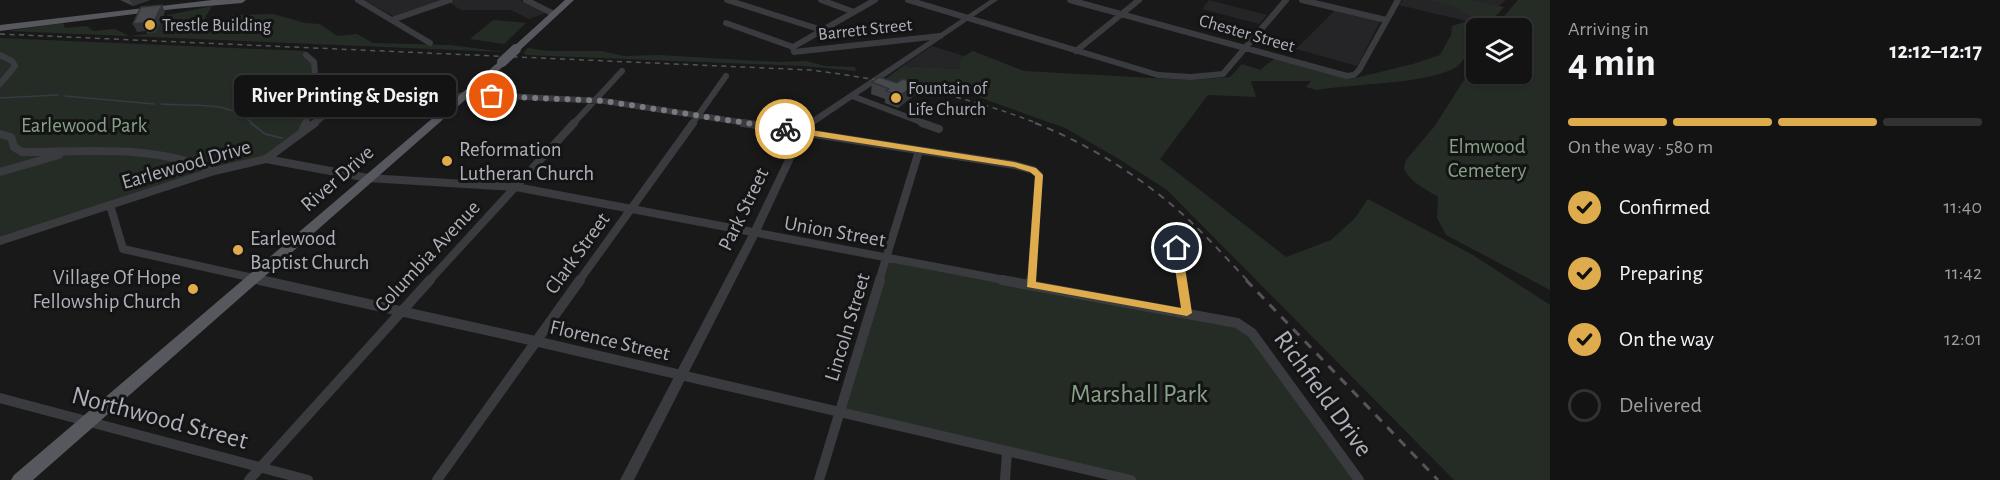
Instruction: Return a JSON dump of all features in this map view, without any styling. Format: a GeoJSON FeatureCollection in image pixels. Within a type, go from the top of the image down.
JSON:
{"type":"FeatureCollection","features":[{"type":"Feature","properties":{"kind":"main road"},"geometry":{"type":"LineString","coordinates":[[0,28],[203,1],[242,0]]}},
{"type":"Feature","properties":{"kind":"main road","name":"River Drive"},"geometry":{"type":"LineString","coordinates":[[20,480],[466,94],[570,0]]}},
{"type":"Feature","properties":{"kind":"street"},"geometry":{"type":"LineString","coordinates":[[358,0],[430,43]]}},
{"type":"Feature","properties":{"kind":"street"},"geometry":{"type":"LineString","coordinates":[[392,20],[450,0]]}},
{"type":"Feature","properties":{"kind":"street"},"geometry":{"type":"LineString","coordinates":[[526,0],[554,14]]}},
{"type":"Feature","properties":{"kind":"street"},"geometry":{"type":"LineString","coordinates":[[727,0],[822,30]]}},
{"type":"Feature","properties":{"kind":"street"},"geometry":{"type":"LineString","coordinates":[[821,0],[854,12]]}},
{"type":"Feature","properties":{"kind":"street"},"geometry":{"type":"LineString","coordinates":[[726,23],[794,50],[822,30],[874,0]]}},
{"type":"Feature","properties":{"kind":"street"},"geometry":{"type":"LineString","coordinates":[[908,0],[1158,75],[1191,77],[1223,74],[1286,0]]}},
{"type":"Feature","properties":{"kind":"street","name":"Park Street"},"geometry":{"type":"LineString","coordinates":[[627,480],[808,124],[995,0]]}},
{"type":"Feature","properties":{"kind":"street","name":"Chester Street"},"geometry":{"type":"LineString","coordinates":[[1070,0],[1347,76],[1354,75],[1359,70],[1386,20]]}},
{"type":"Feature","properties":{"kind":"street"},"geometry":{"type":"LineString","coordinates":[[1076,51],[1139,0]]}},
{"type":"Feature","properties":{"kind":"street"},"geometry":{"type":"LineString","coordinates":[[1302,0],[1386,20],[1398,0]]}},
{"type":"Feature","properties":{"kind":"street","name":"Barrett Street"},"geometry":{"type":"LineString","coordinates":[[794,50],[940,36]]}},
{"type":"Feature","properties":{"kind":"street"},"geometry":{"type":"LineString","coordinates":[[0,55],[15,64],[11,73],[0,84]]}},
{"type":"Feature","properties":{"kind":"street"},"geometry":{"type":"LineString","coordinates":[[303,130],[315,100],[318,81],[314,62],[306,55]]}},
{"type":"Feature","properties":{"kind":"street","name":"Columbia Avenue"},"geometry":{"type":"LineString","coordinates":[[249,480],[400,311],[622,71]]}},
{"type":"Feature","properties":{"kind":"street","name":"Clark Street"},"geometry":{"type":"LineString","coordinates":[[437,480],[726,76]]}},
{"type":"Feature","properties":{"kind":"street"},"geometry":{"type":"LineString","coordinates":[[318,81],[450,99],[466,94],[596,100],[1014,165],[1033,170],[1039,175],[1031,284]]}},
{"type":"Feature","properties":{"kind":"street","name":"Earlewood Drive"},"geometry":{"type":"LineString","coordinates":[[0,241],[214,171],[266,159],[364,86]]}},
{"type":"Feature","properties":{"kind":"street"},"geometry":{"type":"LineString","coordinates":[[852,96],[939,129]]}},
{"type":"Feature","properties":{"kind":"street"},"geometry":{"type":"LineString","coordinates":[[0,134],[11,137],[14,147],[22,152],[160,154],[190,160],[214,171]]}},
{"type":"Feature","properties":{"kind":"street","name":"Lincoln Street"},"geometry":{"type":"LineString","coordinates":[[819,480],[919,151]]}},
{"type":"Feature","properties":{"kind":"street"},"geometry":{"type":"LineString","coordinates":[[0,172],[69,152]]}},
{"type":"Feature","properties":{"kind":"street","name":"Union Street"},"geometry":{"type":"LineString","coordinates":[[266,159],[368,178],[516,187],[754,234],[1187,313],[1237,323],[1252,333]]}},
{"type":"Feature","properties":{"kind":"street","name":"Florence Street"},"geometry":{"type":"LineString","coordinates":[[110,205],[123,249],[536,341],[1131,480]]}},
{"type":"Feature","properties":{"kind":"street"},"geometry":{"type":"LineString","coordinates":[[1166,238],[1177,248],[1187,313]]}},
{"type":"Feature","properties":{"kind":"street","name":"Richfield Drive"},"geometry":{"type":"LineString","coordinates":[[1252,333],[1359,480]]}},
{"type":"Feature","properties":{"kind":"street","name":"Northwood Street"},"geometry":{"type":"LineString","coordinates":[[0,398],[308,480]]}},
{"type":"Feature","properties":{"kind":"street"},"geometry":{"type":"LineString","coordinates":[[1005,480],[1007,452]]}},
{"type":"Feature","properties":{"kind":"shaded area"},"geometry":{"type":"Polygon","coordinates":[[[364,0],[445,0],[395,17],[364,0]]]}},
{"type":"Feature","properties":{"kind":"shaded area"},"geometry":{"type":"Polygon","coordinates":[[[455,0],[520,0],[546,13],[529,19],[511,10],[461,10],[448,2],[455,0]]]}},
{"type":"Feature","properties":{"kind":"shaded area"},"geometry":{"type":"Polygon","coordinates":[[[1209,0],[1267,15],[1259,24],[1202,9],[1209,0]]]}},
{"type":"Feature","properties":{"kind":"shaded area"},"geometry":{"type":"Polygon","coordinates":[[[1403,0],[1506,0],[1486,18],[1466,18],[1466,21],[1399,5],[1403,0]]]}},
{"type":"Feature","properties":{"kind":"shaded area"},"geometry":{"type":"Polygon","coordinates":[[[1335,10],[1381,20],[1357,66],[1296,49],[1335,10]]]}},
{"type":"Feature","properties":{"kind":"shaded area"},"geometry":{"type":"Polygon","coordinates":[[[932,46],[964,56],[961,58],[959,69],[903,66],[932,46]]]}},
{"type":"Feature","properties":{"kind":"green space"},"geometry":{"type":"Polygon","coordinates":[[[1429,0],[1469,0],[1504,7],[1494,18],[1472,18],[1453,6],[1429,0]]]}},
{"type":"Feature","properties":{"kind":"green space","name":"Elmwood Cemetery"},"geometry":{"type":"Polygon","coordinates":[[[1518,0],[1550,0],[1550,290],[1446,235],[1437,218],[1438,197],[1414,181],[1404,168],[1406,160],[1434,127],[1466,77],[1466,84],[1532,84],[1532,18],[1503,18],[1518,0]]]}},
{"type":"Feature","properties":{"kind":"green space"},"geometry":{"type":"Polygon","coordinates":[[[212,6],[203,26],[216,26],[234,15],[273,14],[305,23],[320,24],[337,36],[357,34],[373,43],[451,45],[503,52],[7,31],[63,23],[65,28],[87,26],[93,31],[115,29],[129,36],[156,33],[162,19],[168,15],[212,6]]]}},
{"type":"Feature","properties":{"kind":"green space"},"geometry":{"type":"Polygon","coordinates":[[[493,20],[526,23],[504,44],[470,39],[493,20]]]}},
{"type":"Feature","properties":{"kind":"green space"},"geometry":{"type":"Polygon","coordinates":[[[1466,22],[1466,55],[1455,68],[1426,77],[1316,90],[1306,87],[1311,81],[1251,81],[1256,97],[1208,95],[1160,159],[1286,257],[1331,240],[1355,218],[1368,199],[1473,255],[1550,305],[1550,480],[1454,480],[1167,190],[1119,159],[1065,128],[948,86],[937,93],[881,82],[903,66],[959,69],[961,58],[973,51],[1024,71],[1191,80],[1230,77],[1242,64],[1260,70],[1274,59],[1351,79],[1440,55],[1451,35],[1452,26],[1466,22]]]}},
{"type":"Feature","properties":{"kind":"green space","name":"Earlewood Park"},"geometry":{"type":"Polygon","coordinates":[[[0,38],[305,51],[314,62],[318,81],[303,130],[266,159],[0,241],[0,38]]]}},
{"type":"Feature","properties":{"kind":"green space"},"geometry":{"type":"Polygon","coordinates":[[[528,48],[548,51],[601,51],[624,56],[659,55],[778,62],[806,61],[825,66],[855,67],[856,71],[804,66],[526,55],[523,53],[528,48]]]}},
{"type":"Feature","properties":{"kind":"green space","name":"Marshall Park"},"geometry":{"type":"Polygon","coordinates":[[[887,258],[1246,328],[1359,480],[1131,480],[840,411],[887,258]]]}},
{"type":"Feature","properties":{"kind":"building"},"geometry":{"type":"Polygon","coordinates":[[[162,5],[152,25],[133,24],[141,7],[162,5]]]}},
{"type":"Feature","properties":{"kind":"building"},"geometry":{"type":"Polygon","coordinates":[[[879,77],[897,83],[903,79],[916,84],[899,96],[872,82],[879,77]]]}},
{"type":"Feature","properties":{"kind":"waterway"},"geometry":{"type":"LineString","coordinates":[[0,98],[58,95]]}},
{"type":"Feature","properties":{"kind":"waterway"},"geometry":{"type":"LineString","coordinates":[[65,96],[154,104]]}},
{"type":"Feature","properties":{"kind":"waterway"},"geometry":{"type":"LineString","coordinates":[[161,104],[222,107],[243,116],[253,124]]}},
{"type":"Feature","properties":{"kind":"waterway"},"geometry":{"type":"LineString","coordinates":[[251,123],[265,134],[282,138]]}},
{"type":"Feature","properties":{"kind":"railway"},"geometry":{"type":"LineString","coordinates":[[0,34],[810,70],[926,90],[983,105],[1039,124]]}},
{"type":"Feature","properties":{"kind":"railway"},"geometry":{"type":"LineString","coordinates":[[1035,123],[1097,153],[1155,191],[1190,221],[1248,281]]}},
{"type":"Feature","properties":{"kind":"railway"},"geometry":{"type":"LineString","coordinates":[[1246,280],[1438,480]]}},
{"type":"Feature","properties":{"kind":"way so far"},"geometry":{"type":"LineString","coordinates":[[492,96],[604,101],[785,129]]}},
{"type":"Feature","properties":{"kind":"place","name":"Trestle Building"},"geometry":{"type":"Point","coordinates":[150,25]}},
{"type":"Feature","properties":{"kind":"place","name":"River Printing & Design"},"geometry":{"type":"Point","coordinates":[492,96]}},
{"type":"Feature","properties":{"kind":"place","name":"Fountain of Life Church"},"geometry":{"type":"Point","coordinates":[896,98]}},
{"type":"Feature","properties":{"kind":"place","name":"Reformation Lutheran Church"},"geometry":{"type":"Point","coordinates":[447,161]}},
{"type":"Feature","properties":{"kind":"place","name":"Earlewood Baptist Church"},"geometry":{"type":"Point","coordinates":[238,250]}},
{"type":"Feature","properties":{"kind":"place","name":"Village Of Hope Fellowship Church"},"geometry":{"type":"Point","coordinates":[193,289]}},
{"type":"Feature","properties":{"kind":"route"},"geometry":{"type":"LineString","coordinates":[[785,129],[1014,165],[1033,170],[1039,175],[1031,284],[1187,313],[1177,248]]}}]}
